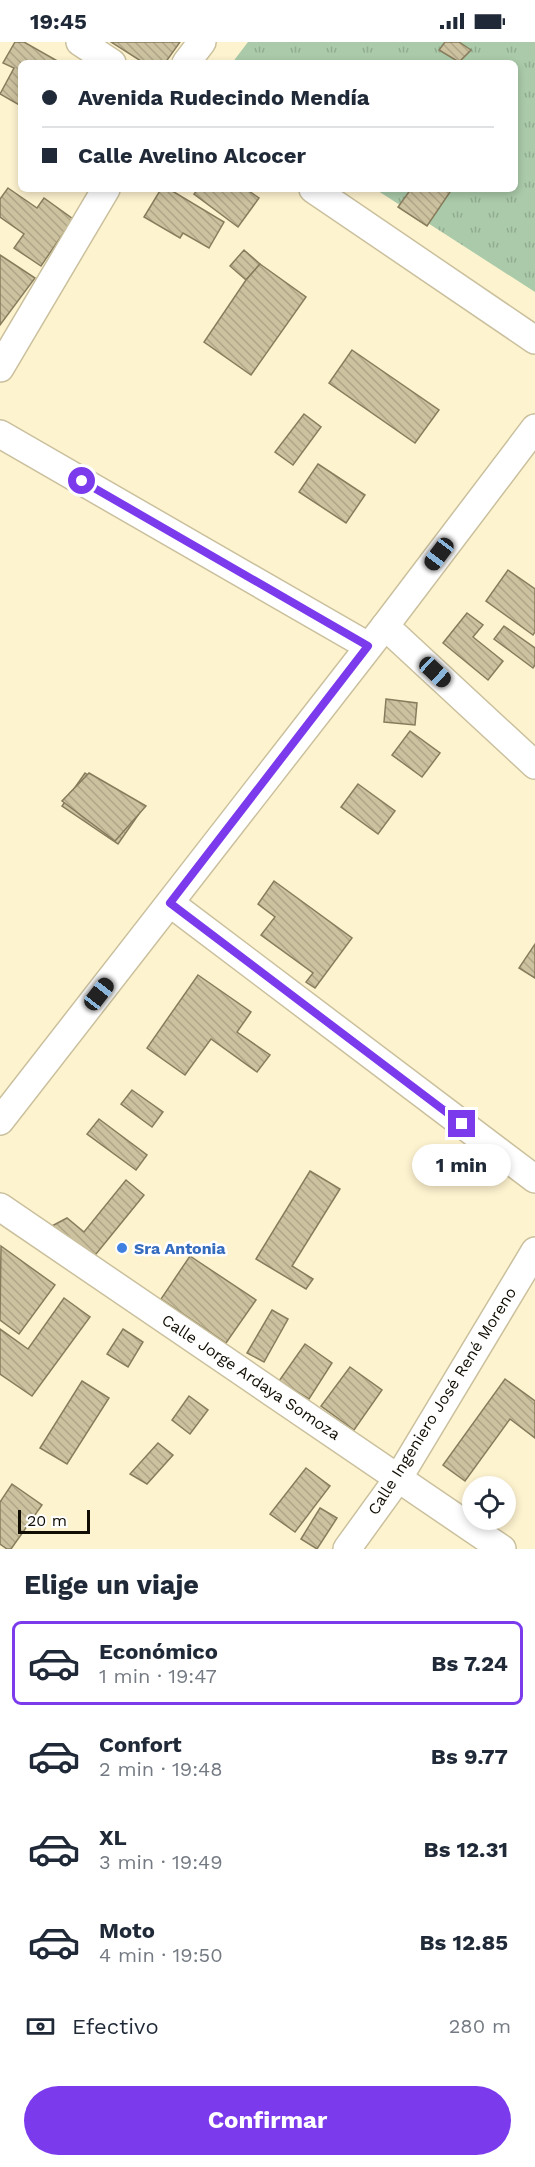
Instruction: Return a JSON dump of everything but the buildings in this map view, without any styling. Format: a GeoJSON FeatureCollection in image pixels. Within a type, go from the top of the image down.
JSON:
{"type":"FeatureCollection","features":[{"type":"Feature","properties":{"kind":"street"},"geometry":{"type":"LineString","coordinates":[[80,42],[107,60]]}},
{"type":"Feature","properties":{"kind":"street"},"geometry":{"type":"LineString","coordinates":[[188,60],[202,42]]}},
{"type":"Feature","properties":{"kind":"street"},"geometry":{"type":"LineString","coordinates":[[0,368],[104,192]]}},
{"type":"Feature","properties":{"kind":"street"},"geometry":{"type":"LineString","coordinates":[[317,192],[535,340]]}},
{"type":"Feature","properties":{"kind":"street"},"geometry":{"type":"LineString","coordinates":[[0,1121],[535,428]]}},
{"type":"Feature","properties":{"kind":"street"},"geometry":{"type":"LineString","coordinates":[[0,434],[376,636],[535,765]]}},
{"type":"Feature","properties":{"kind":"street"},"geometry":{"type":"LineString","coordinates":[[170,903],[535,1179]]}},
{"type":"Feature","properties":{"kind":"street","name":"Calle Jorge Ardaya Somoza"},"geometry":{"type":"LineString","coordinates":[[0,1207],[502,1549]]}},
{"type":"Feature","properties":{"kind":"street","name":"Calle Ingeniero José René Moreno"},"geometry":{"type":"LineString","coordinates":[[347,1549],[399,1477],[535,1251]]}},
{"type":"Feature","properties":{"kind":"green space"},"geometry":{"type":"Polygon","coordinates":[[[248,42],[535,42],[535,292],[380,192],[518,192],[518,60],[234,60],[248,42]]]}},
{"type":"Feature","properties":{"kind":"place","name":"Sra Antonia"},"geometry":{"type":"Point","coordinates":[122,1248]}},
{"type":"Feature","properties":{"kind":"route"},"geometry":{"type":"LineString","coordinates":[[82,481],[368,646],[170,903],[462,1124]]}}]}
